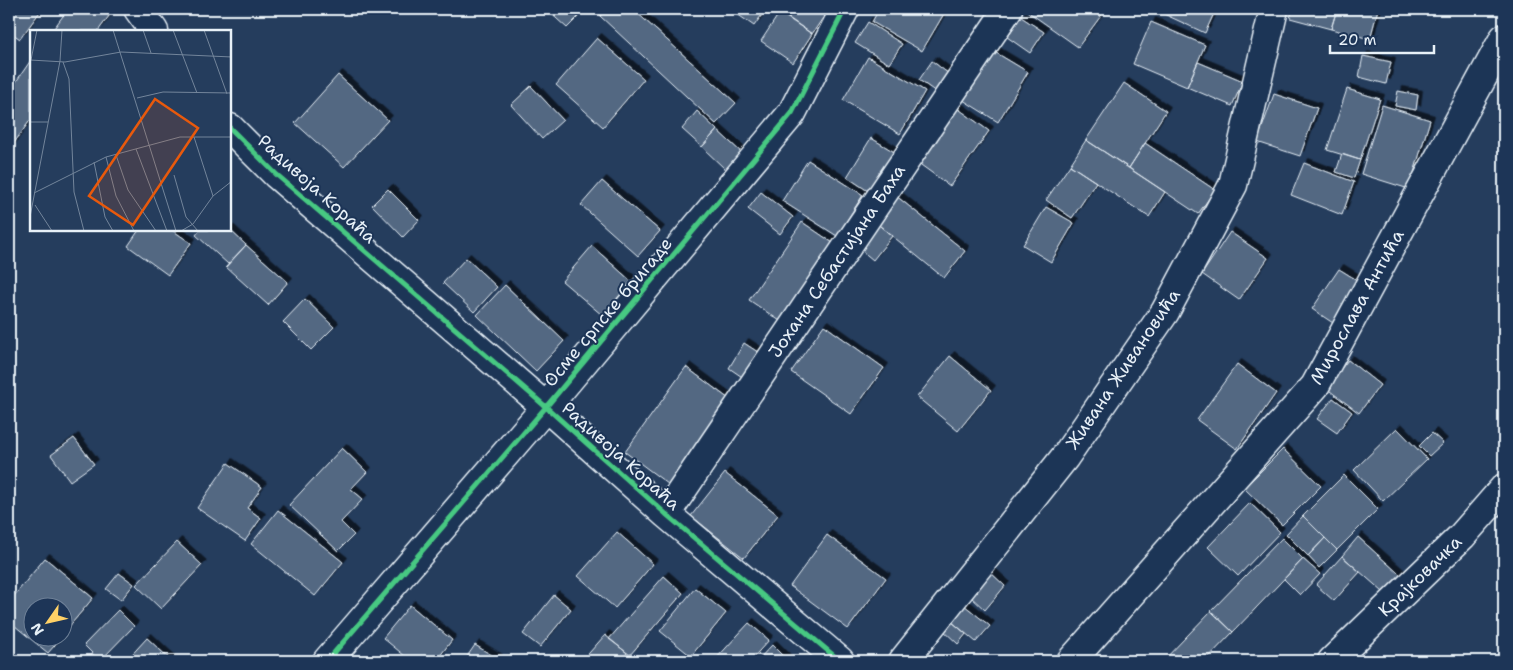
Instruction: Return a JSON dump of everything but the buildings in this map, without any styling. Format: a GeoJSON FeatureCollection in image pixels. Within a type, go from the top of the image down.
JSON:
{"type":"FeatureCollection","features":[{"type":"Feature","properties":{"kind":"street"},"geometry":{"type":"LineString","coordinates":[[138,9],[153,30]]}},
{"type":"Feature","properties":{"kind":"street","name":"Осме српске бригаде"},"geometry":{"type":"LineString","coordinates":[[327,661],[546,407],[792,113],[845,9]]}},
{"type":"Feature","properties":{"kind":"street","name":"Јохана Себастијана Баха"},"geometry":{"type":"LineString","coordinates":[[666,514],[1008,9]]}},
{"type":"Feature","properties":{"kind":"street","name":"Живана Живановића"},"geometry":{"type":"LineString","coordinates":[[903,661],[1065,457],[1166,312],[1233,185],[1274,9]]}},
{"type":"Feature","properties":{"kind":"street","name":"Мирослава Антића"},"geometry":{"type":"LineString","coordinates":[[1070,661],[1315,386],[1504,38]]}},
{"type":"Feature","properties":{"kind":"street","name":"Радивоја Кораћа"},"geometry":{"type":"LineString","coordinates":[[231,129],[277,175],[546,407],[666,514],[840,661]]}},
{"type":"Feature","properties":{"kind":"street","name":"Крајковачка"},"geometry":{"type":"LineString","coordinates":[[1332,661],[1462,536],[1504,488]]}},
{"type":"Feature","properties":{"kind":"cycle path"},"geometry":{"type":"LineString","coordinates":[[327,661],[546,407],[792,113],[845,9]]}},
{"type":"Feature","properties":{"kind":"cycle path"},"geometry":{"type":"LineString","coordinates":[[231,129],[277,175],[546,407],[666,514],[840,661]]}}]}
